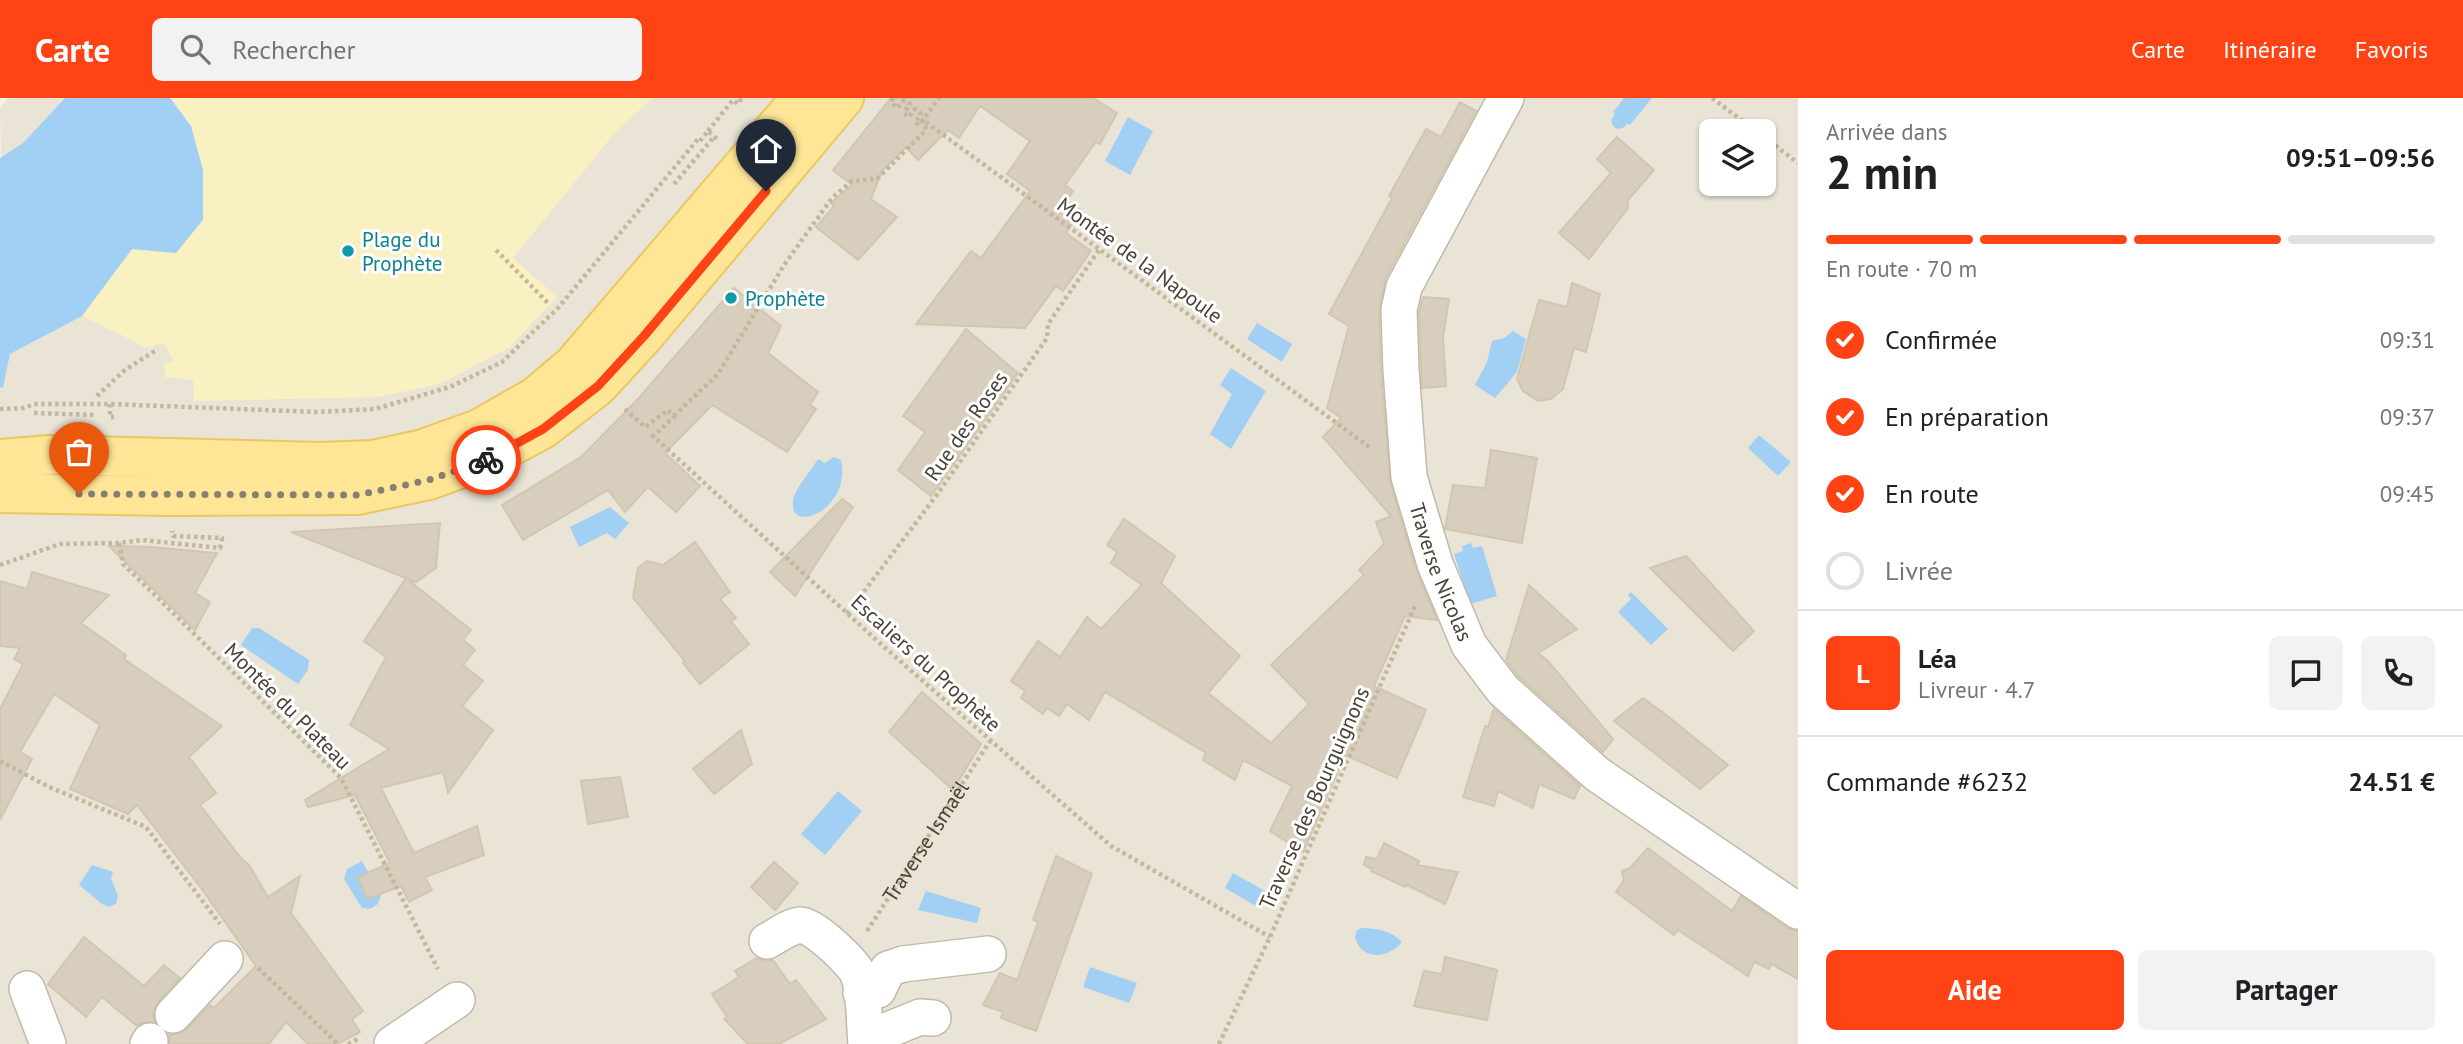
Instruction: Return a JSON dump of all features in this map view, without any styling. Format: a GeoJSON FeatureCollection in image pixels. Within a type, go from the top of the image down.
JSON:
{"type":"FeatureCollection","features":[{"type":"Feature","properties":{"kind":"main road"},"geometry":{"type":"LineString","coordinates":[[0,459],[49,456],[320,462],[373,460],[423,449],[479,429],[535,397],[573,365],[801,98]]}},
{"type":"Feature","properties":{"kind":"main road"},"geometry":{"type":"LineString","coordinates":[[0,493],[358,495],[429,480],[487,459],[543,429],[598,386],[644,336],[844,98]]}},
{"type":"Feature","properties":{"kind":"street","name":"Traverse Nicolas"},"geometry":{"type":"LineString","coordinates":[[1506,98],[1404,287],[1399,310],[1409,477],[1435,564],[1469,645],[1503,690],[1597,774],[1798,911]]}},
{"type":"Feature","properties":{"kind":"street"},"geometry":{"type":"LineString","coordinates":[[767,942],[803,925],[812,929],[859,967],[878,990],[888,969],[903,964],[988,954]]}},
{"type":"Feature","properties":{"kind":"street"},"geometry":{"type":"LineString","coordinates":[[173,1015],[225,960]]}},
{"type":"Feature","properties":{"kind":"street"},"geometry":{"type":"LineString","coordinates":[[859,967],[866,1042],[920,1017],[933,1018]]}},
{"type":"Feature","properties":{"kind":"street"},"geometry":{"type":"LineString","coordinates":[[392,1044],[449,988]]}},
{"type":"Feature","properties":{"kind":"street"},"geometry":{"type":"LineString","coordinates":[[27,989],[47,1044]]}},
{"type":"Feature","properties":{"kind":"path"},"geometry":{"type":"LineString","coordinates":[[0,409],[24,408],[34,404],[110,404],[317,412],[375,409],[450,387],[502,362],[558,308],[698,139],[700,141],[733,100],[738,104],[742,98]]}},
{"type":"Feature","properties":{"kind":"path","name":"Montée de la Napoule"},"geometry":{"type":"LineString","coordinates":[[894,98],[891,103],[897,108],[904,100],[910,104],[904,113],[909,117],[915,109],[921,114],[915,122],[919,125],[923,120],[1409,477]]}},
{"type":"Feature","properties":{"kind":"path"},"geometry":{"type":"LineString","coordinates":[[627,410],[645,427],[667,410],[674,416],[718,374],[784,265],[832,198],[852,181],[877,179],[926,130],[923,120],[939,98]]}},
{"type":"Feature","properties":{"kind":"path"},"geometry":{"type":"LineString","coordinates":[[1712,98],[1740,119]]}},
{"type":"Feature","properties":{"kind":"path"},"geometry":{"type":"LineString","coordinates":[[674,184],[714,137],[708,131]]}},
{"type":"Feature","properties":{"kind":"path"},"geometry":{"type":"LineString","coordinates":[[1776,146],[1798,163]]}},
{"type":"Feature","properties":{"kind":"path"},"geometry":{"type":"LineString","coordinates":[[496,250],[548,303]]}},
{"type":"Feature","properties":{"kind":"path","name":"Rue des Roses"},"geometry":{"type":"LineString","coordinates":[[847,614],[936,496],[1047,338],[1048,324],[1099,250]]}},
{"type":"Feature","properties":{"kind":"path"},"geometry":{"type":"LineString","coordinates":[[97,396],[125,370],[158,349]]}},
{"type":"Feature","properties":{"kind":"path"},"geometry":{"type":"LineString","coordinates":[[34,404],[34,413],[96,415]]}},
{"type":"Feature","properties":{"kind":"path"},"geometry":{"type":"LineString","coordinates":[[251,410],[251,419]]}},
{"type":"Feature","properties":{"kind":"path","name":"Escaliers du Prophète"},"geometry":{"type":"LineString","coordinates":[[674,416],[653,436],[990,741],[1111,846],[1270,937]]}},
{"type":"Feature","properties":{"kind":"path"},"geometry":{"type":"LineString","coordinates":[[0,565],[60,544],[142,540],[220,548],[222,538],[173,536]]}},
{"type":"Feature","properties":{"kind":"path","name":"Montée du Plateau"},"geometry":{"type":"LineString","coordinates":[[119,543],[123,564],[341,778],[449,988]]}},
{"type":"Feature","properties":{"kind":"path","name":"Traverse des Bourguignons"},"geometry":{"type":"LineString","coordinates":[[1219,1044],[1270,937],[1435,564]]}},
{"type":"Feature","properties":{"kind":"path","name":"Traverse Ismaël"},"geometry":{"type":"LineString","coordinates":[[859,967],[867,931],[990,741]]}},
{"type":"Feature","properties":{"kind":"path"},"geometry":{"type":"LineString","coordinates":[[0,761],[49,787],[146,827]]}},
{"type":"Feature","properties":{"kind":"shaded area"},"geometry":{"type":"Polygon","coordinates":[[[8,98],[65,98],[23,143],[1,158],[0,108],[8,98]]]}},
{"type":"Feature","properties":{"kind":"shaded area"},"geometry":{"type":"Polygon","coordinates":[[[170,98],[1798,98],[1798,1044],[0,1044],[0,387],[3,387],[10,354],[82,316],[191,126],[170,98]]]}},
{"type":"Feature","properties":{"kind":"sand","name":"Plage du Prophète"},"geometry":{"type":"Polygon","coordinates":[[[170,98],[652,98],[613,135],[513,258],[557,297],[509,348],[439,384],[379,397],[194,401],[193,380],[165,377],[164,365],[173,360],[164,343],[145,348],[82,316],[132,249],[176,253],[203,170],[191,126],[170,98]]]}},
{"type":"Feature","properties":{"kind":"water"},"geometry":{"type":"Polygon","coordinates":[[[65,98],[170,98],[191,126],[203,170],[203,220],[176,253],[132,249],[82,316],[10,354],[3,388],[0,387],[0,158],[23,143],[65,98]]]}},
{"type":"Feature","properties":{"kind":"water"},"geometry":{"type":"Polygon","coordinates":[[[1624,98],[1652,98],[1630,125],[1619,129],[1613,126],[1611,121],[1615,114],[1613,112],[1624,98]]]}},
{"type":"Feature","properties":{"kind":"water"},"geometry":{"type":"Polygon","coordinates":[[[1128,117],[1153,131],[1130,175],[1105,161],[1128,117]]]}},
{"type":"Feature","properties":{"kind":"water"},"geometry":{"type":"Polygon","coordinates":[[[1257,323],[1292,344],[1282,362],[1247,339],[1257,323]]]}},
{"type":"Feature","properties":{"kind":"water"},"geometry":{"type":"Polygon","coordinates":[[[1513,331],[1526,339],[1517,372],[1495,398],[1475,385],[1487,362],[1492,341],[1504,338],[1513,331]]]}},
{"type":"Feature","properties":{"kind":"water"},"geometry":{"type":"Polygon","coordinates":[[[1231,368],[1266,391],[1231,449],[1210,434],[1232,394],[1220,385],[1231,368]]]}},
{"type":"Feature","properties":{"kind":"water"},"geometry":{"type":"Polygon","coordinates":[[[1759,435],[1791,462],[1778,476],[1748,448],[1759,435]]]}},
{"type":"Feature","properties":{"kind":"water"},"geometry":{"type":"Polygon","coordinates":[[[834,457],[841,460],[842,477],[838,492],[820,512],[800,516],[794,511],[796,491],[818,459],[825,463],[834,457]]]}},
{"type":"Feature","properties":{"kind":"water"},"geometry":{"type":"Polygon","coordinates":[[[610,507],[629,523],[615,539],[607,533],[579,547],[570,527],[610,507]]]}},
{"type":"Feature","properties":{"kind":"water"},"geometry":{"type":"Polygon","coordinates":[[[1471,543],[1473,548],[1482,546],[1497,596],[1470,604],[1454,554],[1463,551],[1462,546],[1471,543]]]}},
{"type":"Feature","properties":{"kind":"water"},"geometry":{"type":"Polygon","coordinates":[[[1631,592],[1668,629],[1651,645],[1618,612],[1631,599],[1628,595],[1631,592]]]}},
{"type":"Feature","properties":{"kind":"water"},"geometry":{"type":"Polygon","coordinates":[[[252,628],[259,628],[309,660],[308,670],[298,684],[241,645],[252,628]]]}},
{"type":"Feature","properties":{"kind":"water"},"geometry":{"type":"Polygon","coordinates":[[[838,791],[862,811],[825,855],[801,834],[838,791]]]}},
{"type":"Feature","properties":{"kind":"water"},"geometry":{"type":"Polygon","coordinates":[[[362,861],[381,895],[378,904],[370,909],[362,908],[344,879],[347,869],[362,861]]]}},
{"type":"Feature","properties":{"kind":"water"},"geometry":{"type":"Polygon","coordinates":[[[92,865],[113,872],[111,878],[118,896],[116,904],[109,907],[102,904],[79,885],[92,865]]]}},
{"type":"Feature","properties":{"kind":"water"},"geometry":{"type":"Polygon","coordinates":[[[1233,873],[1265,891],[1256,906],[1225,888],[1233,873]]]}},
{"type":"Feature","properties":{"kind":"water"},"geometry":{"type":"Polygon","coordinates":[[[926,891],[981,908],[977,923],[918,910],[926,891]]]}},
{"type":"Feature","properties":{"kind":"water"},"geometry":{"type":"Polygon","coordinates":[[[1362,928],[1384,931],[1402,942],[1390,952],[1370,954],[1359,946],[1355,938],[1357,930],[1362,928]]]}},
{"type":"Feature","properties":{"kind":"water"},"geometry":{"type":"Polygon","coordinates":[[[1090,967],[1137,983],[1129,1003],[1083,987],[1090,967]]]}},
{"type":"Feature","properties":{"kind":"building"},"geometry":{"type":"Polygon","coordinates":[[[891,98],[1093,98],[1117,113],[1100,144],[1096,142],[1065,185],[1073,191],[1067,201],[1081,210],[1066,233],[1091,251],[1063,291],[1056,286],[1025,328],[916,324],[971,251],[981,258],[1030,191],[1007,174],[1030,141],[980,106],[959,138],[948,130],[918,160],[906,147],[882,171],[871,199],[897,217],[858,260],[816,227],[834,206],[831,203],[852,185],[833,170],[891,98]]]}},
{"type":"Feature","properties":{"kind":"building"},"geometry":{"type":"Polygon","coordinates":[[[1460,102],[1476,111],[1386,277],[1379,310],[1390,482],[1416,570],[1437,620],[1405,616],[1374,686],[1426,710],[1397,778],[1345,755],[1303,852],[1270,831],[1292,786],[1243,760],[1235,780],[1203,760],[1206,753],[1105,692],[1089,720],[1067,704],[1059,716],[1047,708],[1043,714],[1021,698],[1025,691],[1011,681],[1038,641],[1060,657],[1087,617],[1101,629],[1142,585],[1111,563],[1117,552],[1107,545],[1124,519],[1175,556],[1161,583],[1240,656],[1208,693],[1271,743],[1309,704],[1271,665],[1364,575],[1359,570],[1384,544],[1376,522],[1391,516],[1323,437],[1341,418],[1327,408],[1349,326],[1329,314],[1426,129],[1441,137],[1460,102]]]}},
{"type":"Feature","properties":{"kind":"building"},"geometry":{"type":"Polygon","coordinates":[[[1617,137],[1654,170],[1628,200],[1628,208],[1589,259],[1559,233],[1611,173],[1597,159],[1617,137]]]}},
{"type":"Feature","properties":{"kind":"building"},"geometry":{"type":"Polygon","coordinates":[[[1572,283],[1600,294],[1586,352],[1574,348],[1563,389],[1551,399],[1538,401],[1523,391],[1517,379],[1539,300],[1567,307],[1572,283]]]}},
{"type":"Feature","properties":{"kind":"building"},"geometry":{"type":"Polygon","coordinates":[[[734,288],[781,326],[768,353],[818,392],[810,405],[816,409],[787,452],[712,405],[665,453],[700,486],[676,512],[648,487],[625,512],[608,490],[523,540],[502,505],[581,457],[639,398],[734,288]]]}},
{"type":"Feature","properties":{"kind":"building"},"geometry":{"type":"Polygon","coordinates":[[[1423,297],[1449,299],[1443,337],[1446,386],[1422,388],[1419,312],[1423,297]]]}},
{"type":"Feature","properties":{"kind":"building"},"geometry":{"type":"Polygon","coordinates":[[[966,329],[1018,373],[931,496],[898,470],[925,432],[903,416],[966,329]]]}},
{"type":"Feature","properties":{"kind":"building"},"geometry":{"type":"Polygon","coordinates":[[[1491,450],[1537,458],[1522,543],[1445,529],[1453,485],[1485,488],[1491,450]]]}},
{"type":"Feature","properties":{"kind":"building"},"geometry":{"type":"Polygon","coordinates":[[[842,499],[853,507],[795,596],[770,572],[842,499]]]}},
{"type":"Feature","properties":{"kind":"building"},"geometry":{"type":"Polygon","coordinates":[[[440,523],[436,568],[416,582],[291,532],[440,523]]]}},
{"type":"Feature","properties":{"kind":"building"},"geometry":{"type":"Polygon","coordinates":[[[695,542],[730,592],[720,599],[736,618],[731,621],[749,644],[700,684],[683,663],[685,661],[633,598],[638,568],[647,561],[663,565],[695,542]]]}},
{"type":"Feature","properties":{"kind":"building"},"geometry":{"type":"Polygon","coordinates":[[[109,546],[217,553],[195,593],[210,602],[195,630],[109,546]]]}},
{"type":"Feature","properties":{"kind":"building"},"geometry":{"type":"Polygon","coordinates":[[[1686,556],[1754,631],[1733,651],[1650,568],[1686,556]]]}},
{"type":"Feature","properties":{"kind":"building"},"geometry":{"type":"Polygon","coordinates":[[[32,572],[109,595],[81,623],[126,655],[124,659],[222,726],[189,757],[216,793],[200,805],[249,865],[268,897],[300,876],[291,913],[363,1011],[352,1019],[360,1032],[337,1044],[308,1044],[286,1022],[269,1044],[170,1044],[169,1035],[187,1029],[210,1005],[214,1008],[256,966],[201,888],[137,805],[128,814],[70,789],[100,725],[54,694],[20,752],[32,759],[0,820],[0,709],[23,664],[14,659],[20,648],[0,646],[0,581],[27,589],[32,572]]]}},
{"type":"Feature","properties":{"kind":"building"},"geometry":{"type":"Polygon","coordinates":[[[406,578],[471,630],[463,640],[475,650],[463,665],[483,681],[462,706],[493,730],[448,793],[443,772],[381,788],[414,853],[477,826],[484,855],[425,877],[432,890],[409,902],[401,886],[367,899],[358,877],[390,863],[355,795],[308,807],[305,800],[389,749],[350,725],[386,657],[364,641],[406,578]]]}},
{"type":"Feature","properties":{"kind":"building"},"geometry":{"type":"Polygon","coordinates":[[[1529,585],[1577,629],[1538,653],[1548,661],[1613,739],[1603,752],[1518,676],[1506,660],[1529,585]]]}},
{"type":"Feature","properties":{"kind":"building"},"geometry":{"type":"Polygon","coordinates":[[[922,692],[981,744],[953,790],[889,732],[922,692]]]}},
{"type":"Feature","properties":{"kind":"building"},"geometry":{"type":"Polygon","coordinates":[[[1643,698],[1728,765],[1700,789],[1614,721],[1643,698]]]}},
{"type":"Feature","properties":{"kind":"building"},"geometry":{"type":"Polygon","coordinates":[[[1494,709],[1580,786],[1574,799],[1539,784],[1533,808],[1498,791],[1494,806],[1463,797],[1485,726],[1488,727],[1494,709]]]}},
{"type":"Feature","properties":{"kind":"building"},"geometry":{"type":"Polygon","coordinates":[[[741,730],[752,764],[714,794],[693,769],[741,730]]]}},
{"type":"Feature","properties":{"kind":"building"},"geometry":{"type":"Polygon","coordinates":[[[620,777],[628,817],[588,824],[581,781],[620,777]]]}},
{"type":"Feature","properties":{"kind":"building"},"geometry":{"type":"Polygon","coordinates":[[[1384,843],[1419,861],[1417,865],[1458,872],[1445,904],[1371,871],[1372,869],[1364,865],[1366,857],[1377,859],[1384,843]]]}},
{"type":"Feature","properties":{"kind":"building"},"geometry":{"type":"Polygon","coordinates":[[[1648,848],[1732,911],[1741,896],[1787,928],[1798,931],[1798,979],[1771,964],[1769,969],[1754,962],[1748,976],[1678,930],[1674,935],[1616,892],[1624,880],[1622,871],[1630,868],[1648,848]]]}},
{"type":"Feature","properties":{"kind":"building"},"geometry":{"type":"Polygon","coordinates":[[[1056,856],[1092,874],[1036,1031],[1001,1018],[1003,1012],[983,1005],[1000,973],[1017,980],[1038,922],[1033,920],[1056,856]]]}},
{"type":"Feature","properties":{"kind":"building"},"geometry":{"type":"Polygon","coordinates":[[[774,862],[798,883],[775,910],[751,887],[774,862]]]}},
{"type":"Feature","properties":{"kind":"building"},"geometry":{"type":"Polygon","coordinates":[[[84,937],[144,986],[164,965],[180,978],[158,1002],[153,1011],[154,1022],[137,1026],[102,997],[86,1017],[48,984],[84,937]]]}},
{"type":"Feature","properties":{"kind":"building"},"geometry":{"type":"Polygon","coordinates":[[[1445,957],[1497,970],[1487,1020],[1414,1006],[1424,971],[1442,974],[1445,957]]]}},
{"type":"Feature","properties":{"kind":"building"},"geometry":{"type":"Polygon","coordinates":[[[757,958],[773,960],[790,984],[796,980],[826,1019],[779,1044],[748,1044],[724,1019],[727,1017],[712,994],[739,977],[735,971],[757,958]]]}},
{"type":"Feature","properties":{"kind":"way so far"},"geometry":{"type":"LineString","coordinates":[[79,494],[358,495],[429,480],[486,460]]}},
{"type":"Feature","properties":{"kind":"place","name":"Plage du Prophète"},"geometry":{"type":"Point","coordinates":[348,251]}},
{"type":"Feature","properties":{"kind":"place","name":"Prophète"},"geometry":{"type":"Point","coordinates":[731,298]}},
{"type":"Feature","properties":{"kind":"route"},"geometry":{"type":"LineString","coordinates":[[486,460],[543,429],[598,386],[644,336],[766,191]]}}]}
